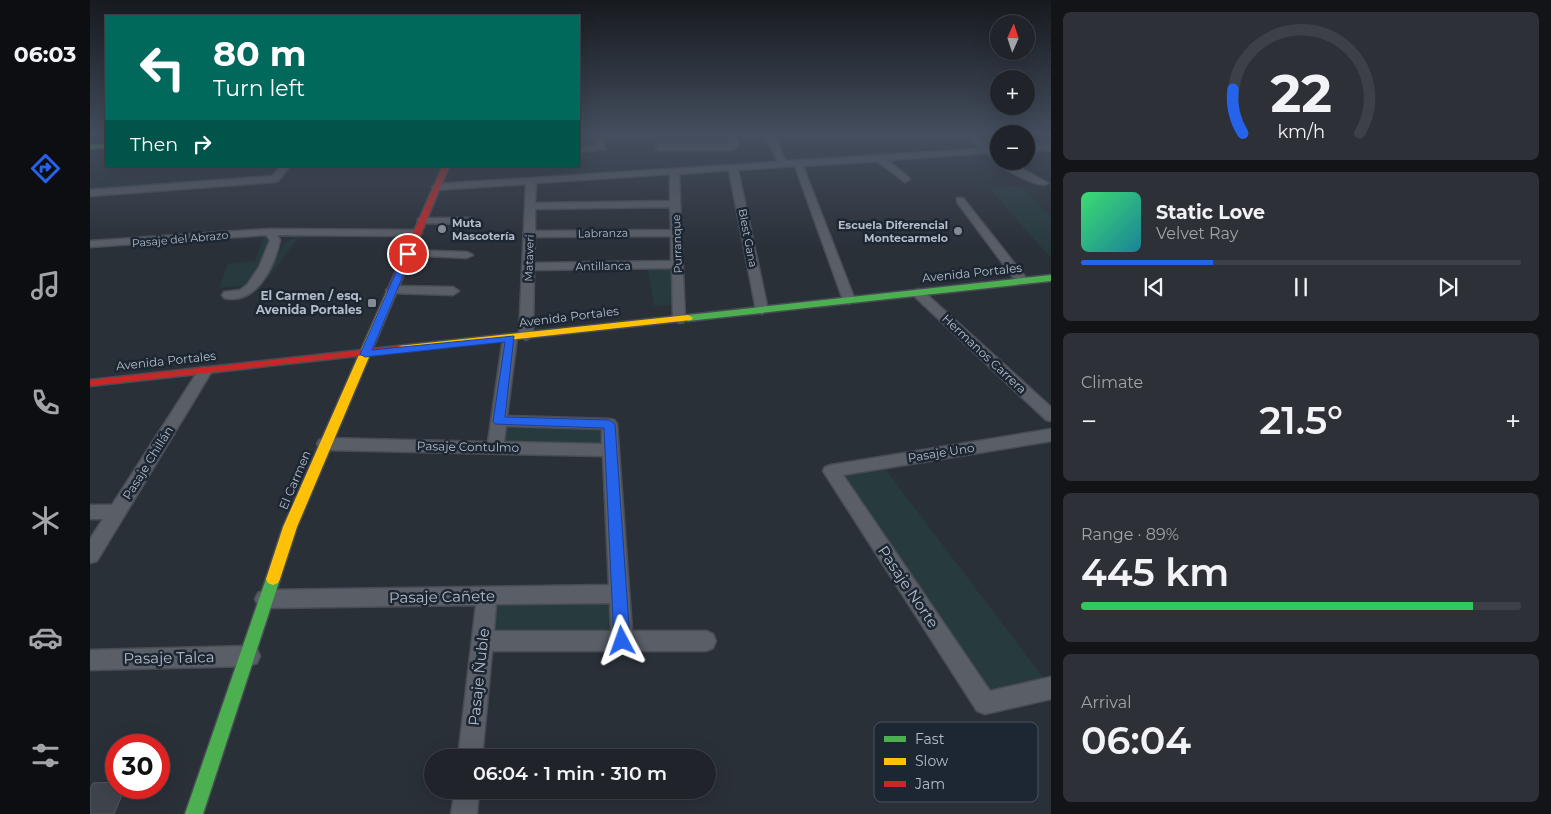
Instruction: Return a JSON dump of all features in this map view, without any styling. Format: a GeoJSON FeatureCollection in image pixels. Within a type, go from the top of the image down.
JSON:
{"type":"FeatureCollection","features":[{"type":"Feature","properties":{"kind":"main road","name":"El Carmen"},"geometry":{"type":"LineString","coordinates":[[194,814],[249,656],[265,599],[290,527],[443,173]]}},
{"type":"Feature","properties":{"kind":"main road","name":"Avenida Portales"},"geometry":{"type":"LineString","coordinates":[[90,383],[1051,278]]}},
{"type":"Feature","properties":{"kind":"street"},"geometry":{"type":"LineString","coordinates":[[90,185],[281,173]]}},
{"type":"Feature","properties":{"kind":"street"},"geometry":{"type":"LineString","coordinates":[[90,193],[281,173]]}},
{"type":"Feature","properties":{"kind":"street"},"geometry":{"type":"LineString","coordinates":[[437,187],[631,173]]}},
{"type":"Feature","properties":{"kind":"street","name":"Purranque"},"geometry":{"type":"LineString","coordinates":[[674,173],[679,318]]}},
{"type":"Feature","properties":{"kind":"street","name":"Blest Gana"},"geometry":{"type":"LineString","coordinates":[[734,173],[762,310]]}},
{"type":"Feature","properties":{"kind":"street"},"geometry":{"type":"LineString","coordinates":[[802,173],[849,300]]}},
{"type":"Feature","properties":{"kind":"street"},"geometry":{"type":"LineString","coordinates":[[898,173],[905,179]]}},
{"type":"Feature","properties":{"kind":"street"},"geometry":{"type":"LineString","coordinates":[[1020,173],[1043,183]]}},
{"type":"Feature","properties":{"kind":"street","name":"Mataveri"},"geometry":{"type":"LineString","coordinates":[[526,336],[531,180]]}},
{"type":"Feature","properties":{"kind":"street"},"geometry":{"type":"LineString","coordinates":[[960,200],[1022,281]]}},
{"type":"Feature","properties":{"kind":"street"},"geometry":{"type":"LineString","coordinates":[[530,206],[675,204]]}},
{"type":"Feature","properties":{"kind":"street"},"geometry":{"type":"LineString","coordinates":[[422,221],[472,221]]}},
{"type":"Feature","properties":{"kind":"street"},"geometry":{"type":"LineString","coordinates":[[270,232],[275,240],[275,248]]}},
{"type":"Feature","properties":{"kind":"street","name":"Pasaje del Abrazo"},"geometry":{"type":"LineString","coordinates":[[91,245],[145,243],[221,234],[270,232],[417,233]]}},
{"type":"Feature","properties":{"kind":"street"},"geometry":{"type":"LineString","coordinates":[[228,295],[246,292],[254,284],[278,242],[302,232]]}},
{"type":"Feature","properties":{"kind":"street","name":"Labranza"},"geometry":{"type":"LineString","coordinates":[[529,234],[676,232]]}},
{"type":"Feature","properties":{"kind":"street"},"geometry":{"type":"LineString","coordinates":[[408,254],[467,255]]}},
{"type":"Feature","properties":{"kind":"street","name":"Antillanca"},"geometry":{"type":"LineString","coordinates":[[528,267],[677,264]]}},
{"type":"Feature","properties":{"kind":"street"},"geometry":{"type":"LineString","coordinates":[[392,290],[454,291]]}},
{"type":"Feature","properties":{"kind":"street","name":"Hermanos Carrera"},"geometry":{"type":"LineString","coordinates":[[918,293],[1051,416]]}},
{"type":"Feature","properties":{"kind":"street"},"geometry":{"type":"LineString","coordinates":[[495,448],[510,338]]}},
{"type":"Feature","properties":{"kind":"street","name":"Pasaje Chillán"},"geometry":{"type":"LineString","coordinates":[[90,555],[205,371]]}},
{"type":"Feature","properties":{"kind":"street"},"geometry":{"type":"LineString","coordinates":[[499,421],[609,424],[622,641]]}},
{"type":"Feature","properties":{"kind":"street","name":"Pasaje Uno"},"geometry":{"type":"LineString","coordinates":[[831,471],[1051,435]]}},
{"type":"Feature","properties":{"kind":"street","name":"Pasaje Contulmo"},"geometry":{"type":"LineString","coordinates":[[325,444],[611,450]]}},
{"type":"Feature","properties":{"kind":"street","name":"Pasaje Norte"},"geometry":{"type":"LineString","coordinates":[[831,471],[986,704],[1051,688]]}},
{"type":"Feature","properties":{"kind":"street"},"geometry":{"type":"LineString","coordinates":[[90,512],[117,512]]}},
{"type":"Feature","properties":{"kind":"street","name":"Pasaje Cañete"},"geometry":{"type":"LineString","coordinates":[[265,599],[619,594]]}},
{"type":"Feature","properties":{"kind":"street","name":"Pasaje Ñuble"},"geometry":{"type":"LineString","coordinates":[[471,749],[488,596]]}},
{"type":"Feature","properties":{"kind":"street"},"geometry":{"type":"LineString","coordinates":[[482,641],[706,641]]}},
{"type":"Feature","properties":{"kind":"street","name":"Pasaje Talca"},"geometry":{"type":"LineString","coordinates":[[90,660],[249,656]]}},
{"type":"Feature","properties":{"kind":"street"},"geometry":{"type":"LineString","coordinates":[[464,814],[466,799]]}},
{"type":"Feature","properties":{"kind":"green space"},"geometry":{"type":"Polygon","coordinates":[[[272,175],[270,179],[90,191],[90,187],[272,175]]]}},
{"type":"Feature","properties":{"kind":"green space"},"geometry":{"type":"Polygon","coordinates":[[[1020,185],[1051,217],[1051,258],[989,188],[1020,185]]]}},
{"type":"Feature","properties":{"kind":"green space"},"geometry":{"type":"Polygon","coordinates":[[[302,235],[304,236],[297,239],[268,278],[265,278],[284,243],[302,235]]]}},
{"type":"Feature","properties":{"kind":"green space"},"geometry":{"type":"Polygon","coordinates":[[[264,236],[269,240],[270,245],[246,285],[219,288],[228,264],[255,261],[264,236]]]}},
{"type":"Feature","properties":{"kind":"green space"},"geometry":{"type":"Polygon","coordinates":[[[673,265],[676,304],[654,306],[647,266],[673,265]]]}},
{"type":"Feature","properties":{"kind":"green space"},"geometry":{"type":"Polygon","coordinates":[[[505,426],[602,428],[603,444],[502,442],[505,426]]]}},
{"type":"Feature","properties":{"kind":"green space"},"geometry":{"type":"Polygon","coordinates":[[[886,470],[1044,679],[991,690],[845,476],[886,470]]]}},
{"type":"Feature","properties":{"kind":"green space"},"geometry":{"type":"Polygon","coordinates":[[[493,603],[613,603],[615,630],[491,630],[493,603]]]}},
{"type":"Feature","properties":{"kind":"building"},"geometry":{"type":"Polygon","coordinates":[[[105,782],[105,799],[120,799],[114,814],[90,814],[90,789],[93,783],[105,782]]]}},
{"type":"Feature","properties":{"kind":"traffic: fast"},"geometry":{"type":"LineString","coordinates":[[688,318],[1051,278]]}},
{"type":"Feature","properties":{"kind":"traffic: fast"},"geometry":{"type":"LineString","coordinates":[[194,814],[273,579]]}},
{"type":"Feature","properties":{"kind":"traffic: slow"},"geometry":{"type":"LineString","coordinates":[[273,579],[290,527],[392,291]]}},
{"type":"Feature","properties":{"kind":"traffic: slow"},"geometry":{"type":"LineString","coordinates":[[398,349],[688,318]]}},
{"type":"Feature","properties":{"kind":"traffic: jam"},"geometry":{"type":"LineString","coordinates":[[392,291],[443,173]]}},
{"type":"Feature","properties":{"kind":"traffic: jam"},"geometry":{"type":"LineString","coordinates":[[90,383],[398,349]]}},
{"type":"Feature","properties":{"kind":"place","name":"Muta Mascotería"},"geometry":{"type":"Point","coordinates":[442,229]}},
{"type":"Feature","properties":{"kind":"place","name":"Escuela Diferencial Montecarmelo"},"geometry":{"type":"Point","coordinates":[958,231]}},
{"type":"Feature","properties":{"kind":"place","name":"El Carmen / esq. Avenida Portales"},"geometry":{"type":"Point","coordinates":[372,303]}},
{"type":"Feature","properties":{"kind":"route"},"geometry":{"type":"LineString","coordinates":[[408,254],[365,354],[510,338],[499,421],[609,424],[622,641]]}}]}
